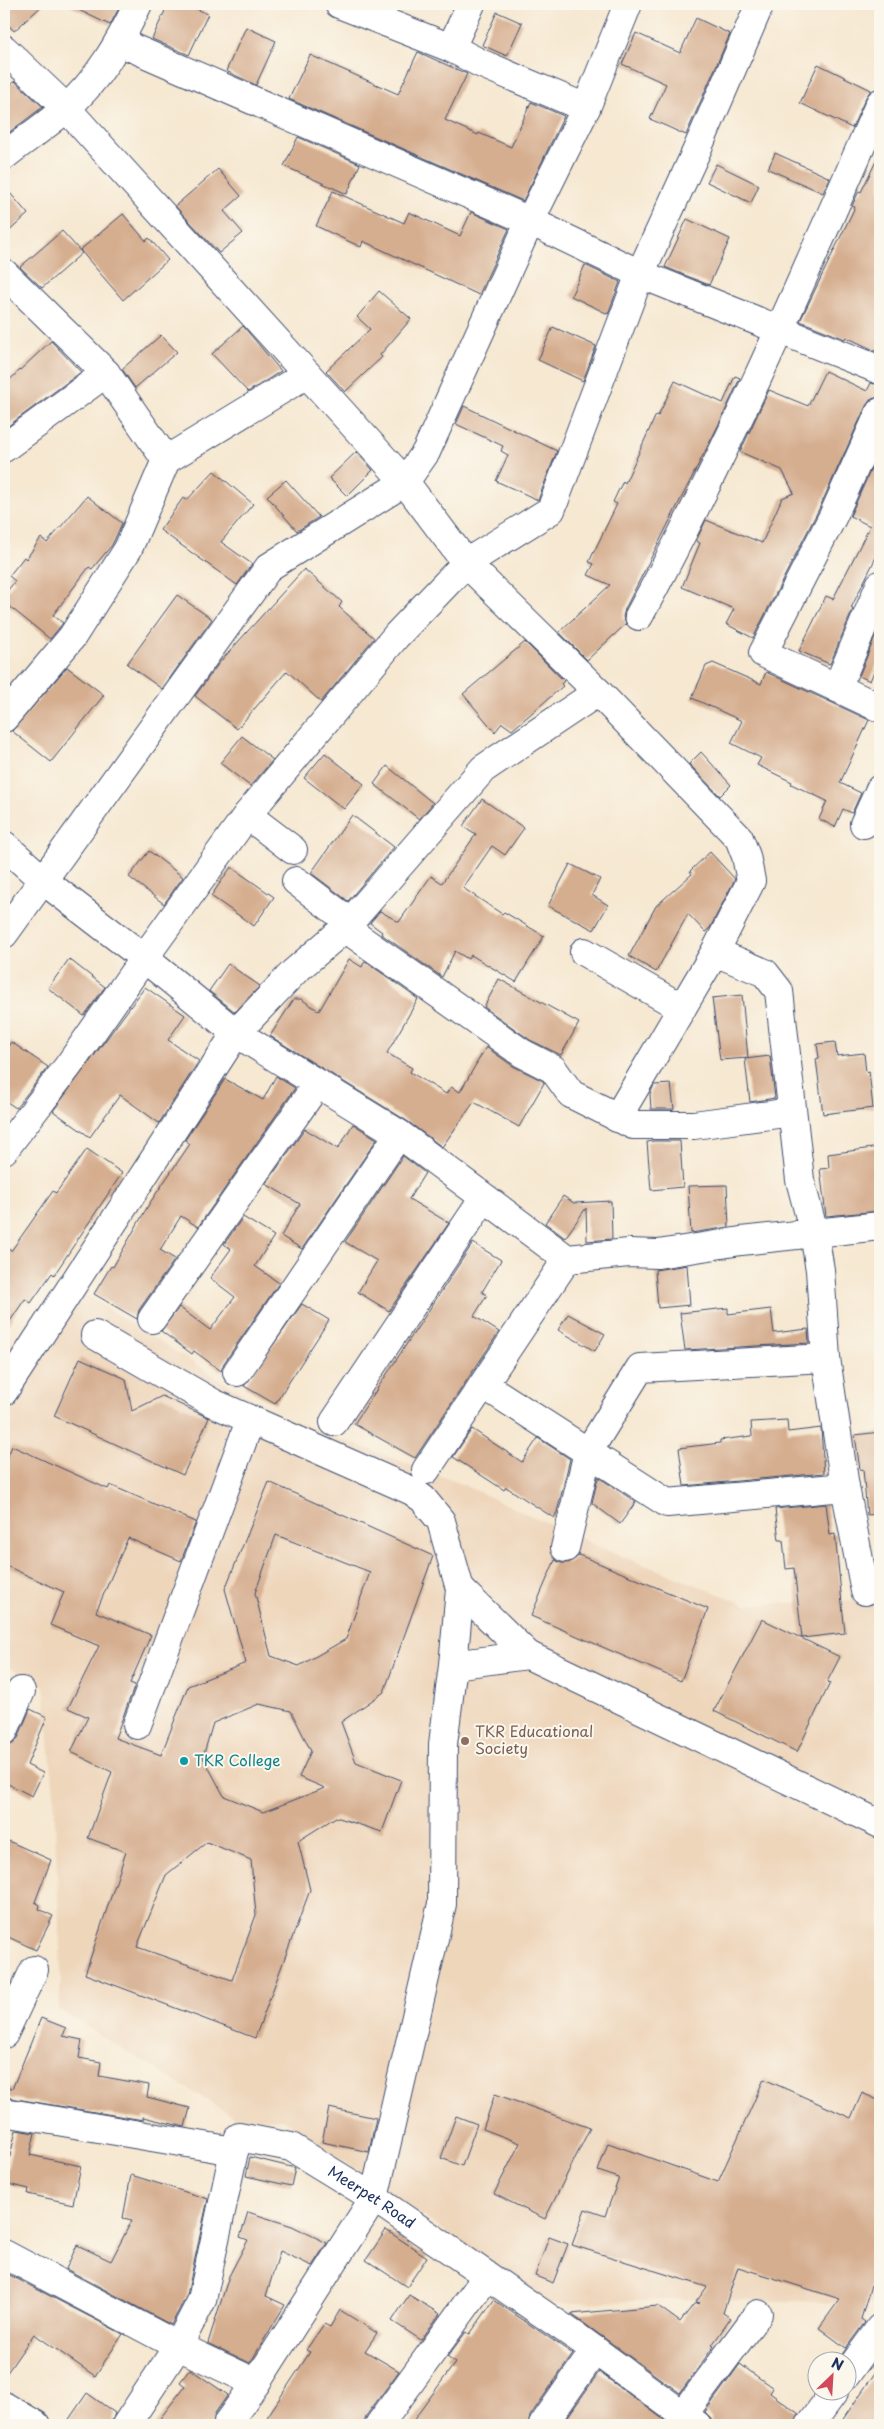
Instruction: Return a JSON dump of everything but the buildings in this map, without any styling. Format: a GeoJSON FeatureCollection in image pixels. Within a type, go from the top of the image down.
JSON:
{"type":"FeatureCollection","features":[{"type":"Feature","properties":{"kind":"street"},"geometry":{"type":"LineString","coordinates":[[4,156],[66,108],[90,82],[119,42],[138,4]]}},
{"type":"Feature","properties":{"kind":"street"},"geometry":{"type":"LineString","coordinates":[[451,48],[471,4]]}},
{"type":"Feature","properties":{"kind":"street"},"geometry":{"type":"LineString","coordinates":[[4,934],[269,566],[405,482],[426,452],[530,222],[586,108],[628,4]]}},
{"type":"Feature","properties":{"kind":"street"},"geometry":{"type":"LineString","coordinates":[[4,1150],[69,1065],[247,816],[397,635],[466,563],[551,510],[640,274],[696,152],[760,4]]}},
{"type":"Feature","properties":{"kind":"street"},"geometry":{"type":"LineString","coordinates":[[349,6],[451,48],[480,63],[586,108]]}},
{"type":"Feature","properties":{"kind":"street"},"geometry":{"type":"LineString","coordinates":[[119,42],[530,222],[640,274],[880,370]]}},
{"type":"Feature","properties":{"kind":"street"},"geometry":{"type":"LineString","coordinates":[[4,48],[66,108],[405,482],[466,563],[598,692],[739,838],[746,856],[751,881],[715,952],[617,1118]]}},
{"type":"Feature","properties":{"kind":"street"},"geometry":{"type":"LineString","coordinates":[[639,616],[682,537],[780,329],[880,103]]}},
{"type":"Feature","properties":{"kind":"street"},"geometry":{"type":"LineString","coordinates":[[4,273],[106,373],[166,460]]}},
{"type":"Feature","properties":{"kind":"street"},"geometry":{"type":"LineString","coordinates":[[4,448],[106,373]]}},
{"type":"Feature","properties":{"kind":"street"},"geometry":{"type":"LineString","coordinates":[[4,718],[72,636],[118,565],[128,549],[166,460],[307,374]]}},
{"type":"Feature","properties":{"kind":"street"},"geometry":{"type":"LineString","coordinates":[[880,412],[833,516],[763,653],[880,708]]}},
{"type":"Feature","properties":{"kind":"street"},"geometry":{"type":"LineString","coordinates":[[837,688],[880,586]]}},
{"type":"Feature","properties":{"kind":"street"},"geometry":{"type":"LineString","coordinates":[[4,1391],[236,1033],[294,972],[348,925],[483,770],[598,692]]}},
{"type":"Feature","properties":{"kind":"street"},"geometry":{"type":"LineString","coordinates":[[864,824],[880,790]]}},
{"type":"Feature","properties":{"kind":"street"},"geometry":{"type":"LineString","coordinates":[[247,816],[293,850]]}},
{"type":"Feature","properties":{"kind":"street"},"geometry":{"type":"LineString","coordinates":[[4,845],[44,881],[144,958],[236,1033],[399,1134],[567,1259],[629,1253],[658,1254],[741,1241],[880,1226]]}},
{"type":"Feature","properties":{"kind":"street"},"geometry":{"type":"LineString","coordinates":[[296,881],[348,925],[522,1053],[553,1070],[571,1094],[617,1118],[633,1125],[694,1125],[792,1112]]}},
{"type":"Feature","properties":{"kind":"street"},"geometry":{"type":"LineString","coordinates":[[584,952],[682,1008]]}},
{"type":"Feature","properties":{"kind":"street"},"geometry":{"type":"LineString","coordinates":[[715,952],[765,973],[779,990],[800,1180],[814,1233],[820,1270],[826,1358],[845,1487],[864,1591]]}},
{"type":"Feature","properties":{"kind":"street"},"geometry":{"type":"LineString","coordinates":[[152,1319],[318,1083]]}},
{"type":"Feature","properties":{"kind":"street"},"geometry":{"type":"LineString","coordinates":[[237,1372],[399,1134]]}},
{"type":"Feature","properties":{"kind":"street"},"geometry":{"type":"LineString","coordinates":[[334,1422],[484,1198]]}},
{"type":"Feature","properties":{"kind":"street"},"geometry":{"type":"LineString","coordinates":[[426,1470],[567,1259]]}},
{"type":"Feature","properties":{"kind":"street"},"geometry":{"type":"LineString","coordinates":[[95,1335],[213,1404],[412,1491],[423,1499],[441,1520],[460,1589],[443,1744],[442,1904],[374,2198],[256,2383],[228,2422]]}},
{"type":"Feature","properties":{"kind":"street"},"geometry":{"type":"LineString","coordinates":[[565,1548],[588,1452],[640,1368],[826,1358]]}},
{"type":"Feature","properties":{"kind":"street"},"geometry":{"type":"LineString","coordinates":[[484,1385],[667,1503],[845,1487]]}},
{"type":"Feature","properties":{"kind":"street"},"geometry":{"type":"LineString","coordinates":[[136,1725],[250,1420]]}},
{"type":"Feature","properties":{"kind":"street"},"geometry":{"type":"LineString","coordinates":[[460,1589],[528,1655],[880,1824]]}},
{"type":"Feature","properties":{"kind":"street"},"geometry":{"type":"LineString","coordinates":[[453,1665],[528,1655]]}},
{"type":"Feature","properties":{"kind":"street"},"geometry":{"type":"LineString","coordinates":[[4,1731],[21,1691]]}},
{"type":"Feature","properties":{"kind":"street"},"geometry":{"type":"LineString","coordinates":[[4,2034],[34,1970]]}},
{"type":"Feature","properties":{"kind":"street"},"geometry":{"type":"LineString","coordinates":[[4,2112],[234,2151],[202,2300],[178,2346],[126,2425]]}},
{"type":"Feature","properties":{"kind":"street","name":"Meerpet Road"},"geometry":{"type":"LineString","coordinates":[[234,2151],[239,2137],[291,2148],[374,2198],[595,2350],[690,2420]]}},
{"type":"Feature","properties":{"kind":"street"},"geometry":{"type":"LineString","coordinates":[[4,2254],[178,2346],[256,2383]]}},
{"type":"Feature","properties":{"kind":"street"},"geometry":{"type":"LineString","coordinates":[[380,2425],[487,2276]]}},
{"type":"Feature","properties":{"kind":"street"},"geometry":{"type":"LineString","coordinates":[[690,2420],[758,2314]]}},
{"type":"Feature","properties":{"kind":"street"},"geometry":{"type":"LineString","coordinates":[[856,2361],[880,2328]]}},
{"type":"Feature","properties":{"kind":"street"},"geometry":{"type":"LineString","coordinates":[[543,2425],[595,2350]]}},
{"type":"Feature","properties":{"kind":"street"},"geometry":{"type":"LineString","coordinates":[[810,2425],[827,2402]]}},
{"type":"Feature","properties":{"kind":"street"},"geometry":{"type":"LineString","coordinates":[[4,2406],[36,2425]]}},
{"type":"Feature","properties":{"kind":"shaded area","name":"TKR Educational Society"},"geometry":{"type":"Polygon","coordinates":[[[63,1280],[274,1414],[459,1483],[601,1548],[747,1605],[880,1599],[880,2303],[689,2299],[549,2304],[283,2119],[236,2118],[59,2010],[61,1975],[54,1795],[44,1686],[4,1665],[4,1353],[63,1280]]]}},
{"type":"Feature","properties":{"kind":"place","name":"TKR Educational Society"},"geometry":{"type":"Point","coordinates":[465,1741]}},
{"type":"Feature","properties":{"kind":"place","name":"TKR College"},"geometry":{"type":"Point","coordinates":[184,1761]}}]}
